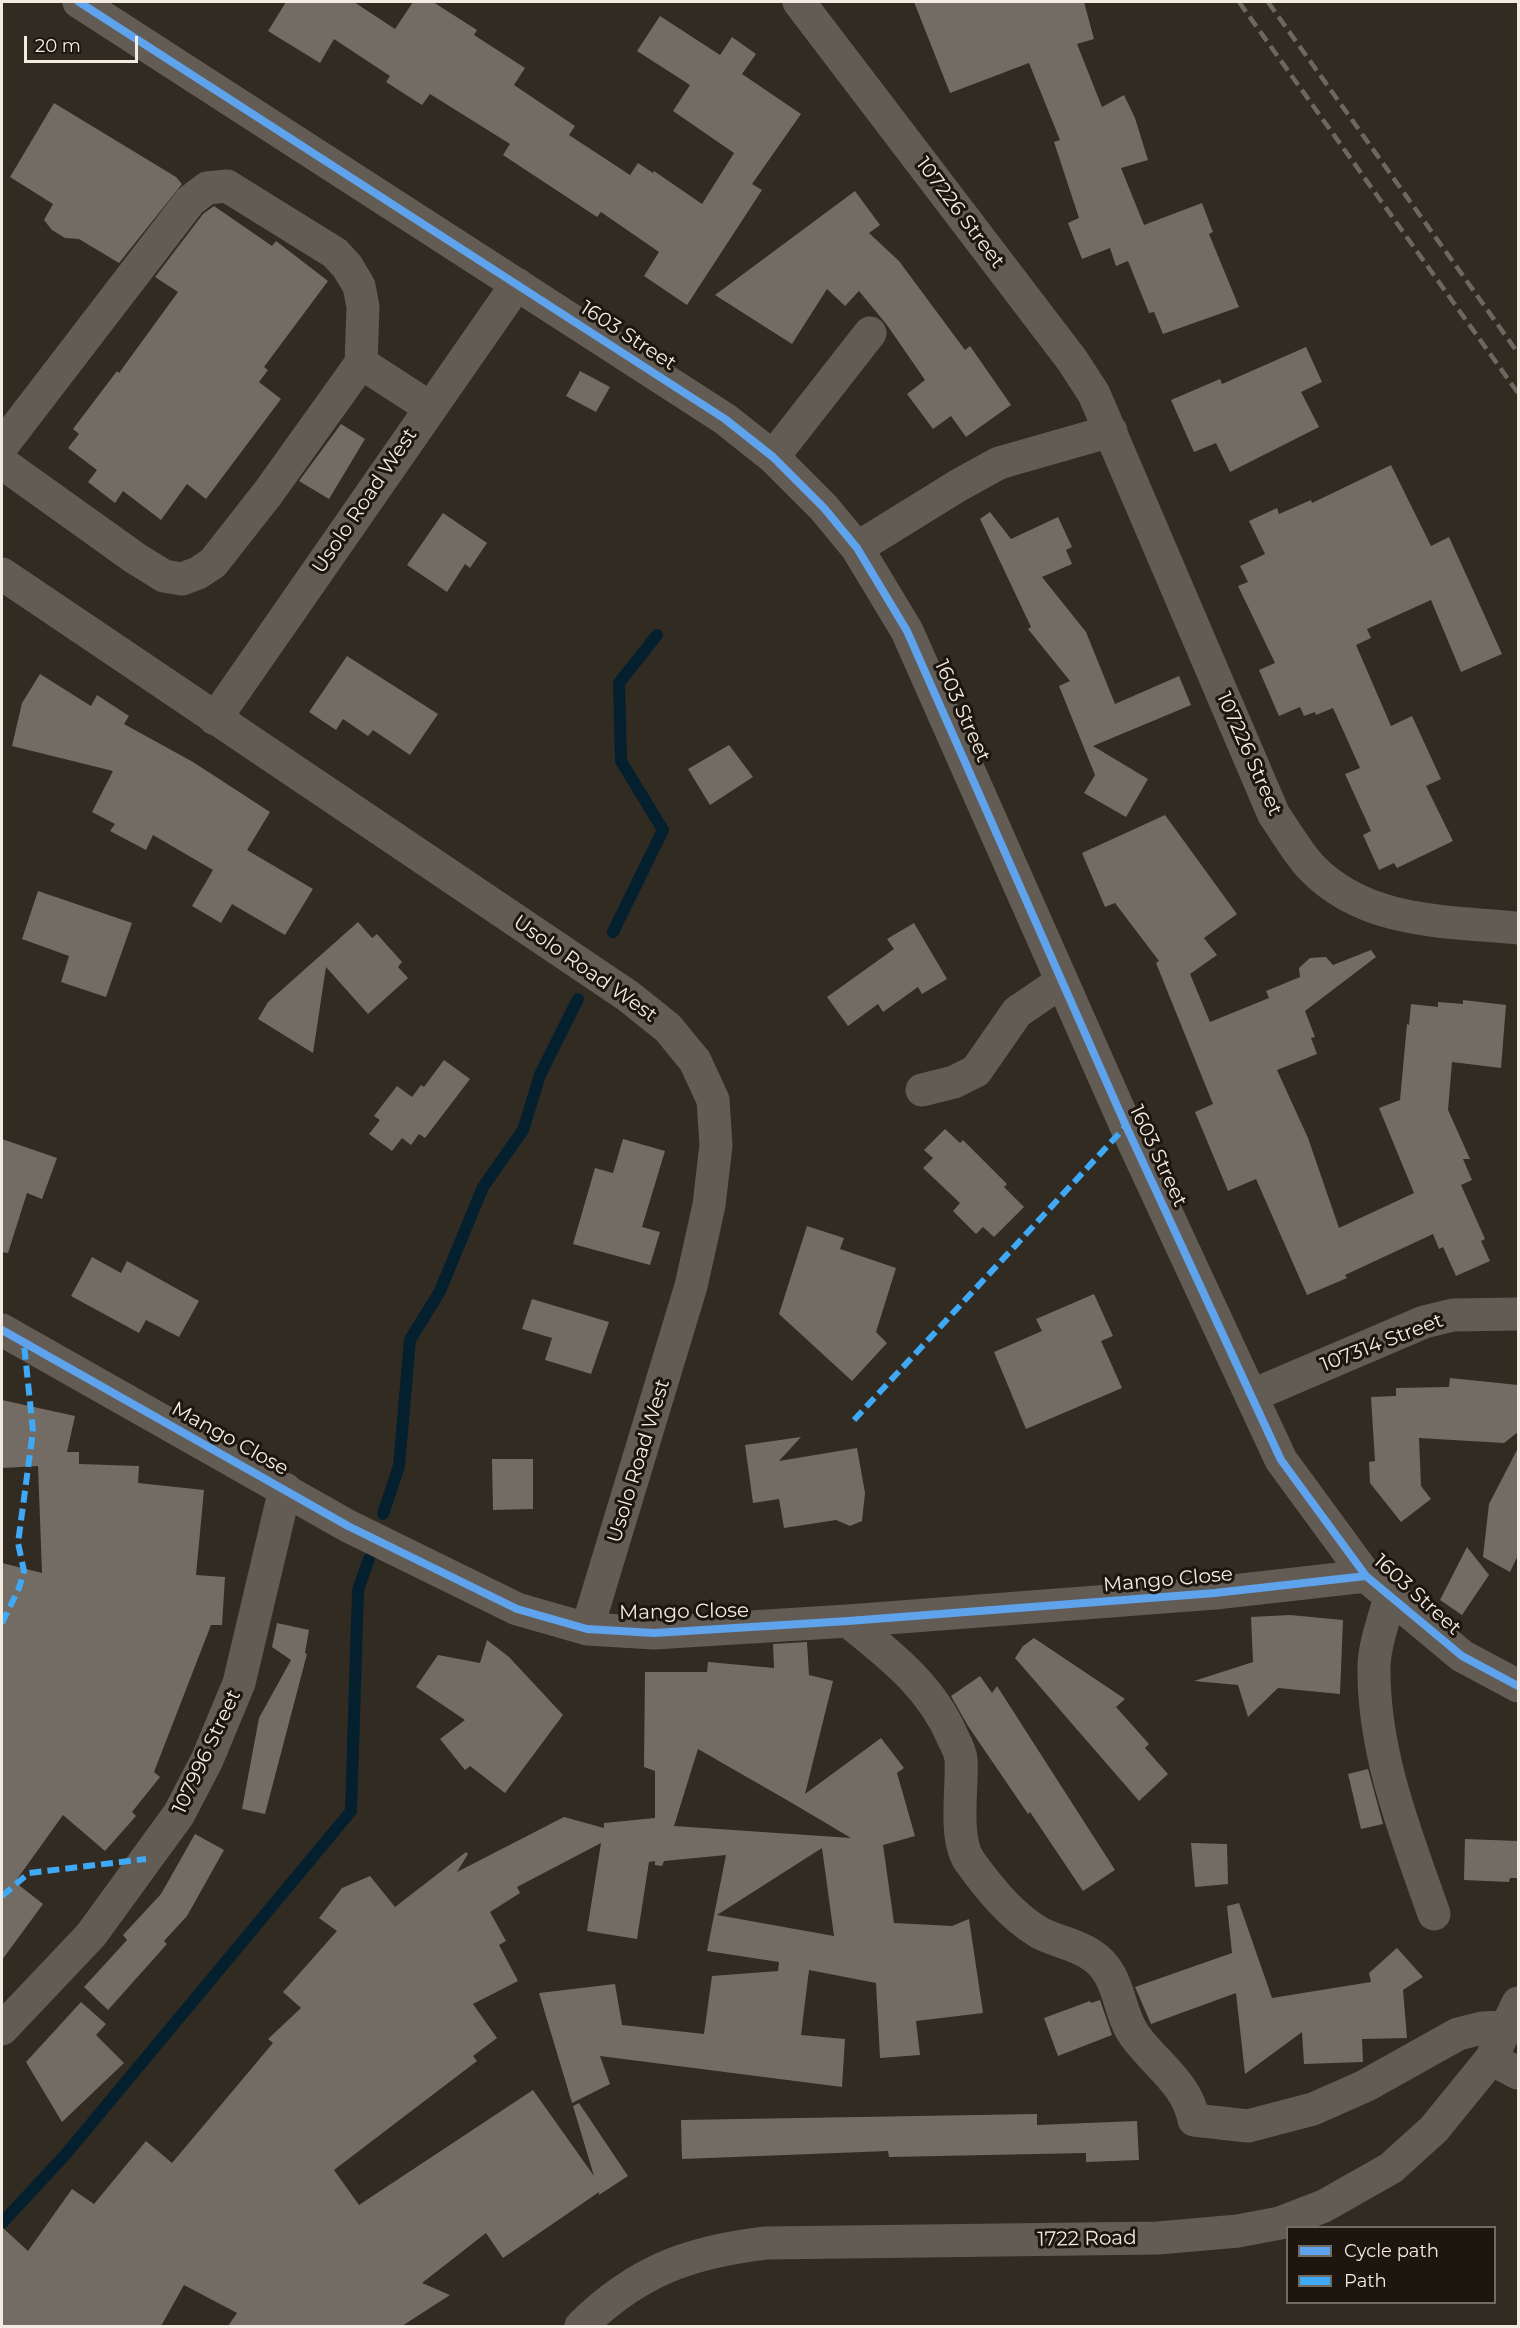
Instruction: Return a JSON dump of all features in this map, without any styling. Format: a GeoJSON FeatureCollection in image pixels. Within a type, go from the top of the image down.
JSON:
{"type":"FeatureCollection","features":[{"type":"Feature","properties":{"kind":"street","name":"1603 Street"},"geometry":{"type":"LineString","coordinates":[[79,2],[725,419],[773,457],[824,508],[857,548],[908,631],[1061,982],[1281,1460],[1378,1586],[1462,1656],[1518,1686]]}},
{"type":"Feature","properties":{"kind":"street","name":"107226 Street"},"geometry":{"type":"LineString","coordinates":[[799,2],[1072,360],[1094,394],[1274,815],[1310,866],[1334,889],[1359,903],[1398,916],[1518,928]]}},
{"type":"Feature","properties":{"kind":"street"},"geometry":{"type":"LineString","coordinates":[[2,446],[190,201],[207,188],[227,186],[335,253],[347,266],[359,286],[363,307],[361,363],[268,493],[213,563],[198,573],[182,579],[164,576],[135,558],[2,463]]}},
{"type":"Feature","properties":{"kind":"street","name":"Usolo Road West"},"geometry":{"type":"LineString","coordinates":[[215,719],[429,407],[517,284]]}},
{"type":"Feature","properties":{"kind":"street"},"geometry":{"type":"LineString","coordinates":[[773,457],[870,333]]}},
{"type":"Feature","properties":{"kind":"street"},"geometry":{"type":"LineString","coordinates":[[361,363],[429,407]]}},
{"type":"Feature","properties":{"kind":"street"},"geometry":{"type":"LineString","coordinates":[[857,548],[999,464],[1111,431]]}},
{"type":"Feature","properties":{"kind":"street","name":"Usolo Road West"},"geometry":{"type":"LineString","coordinates":[[2,574],[628,996],[668,1028],[695,1061],[713,1100],[716,1146],[709,1206],[691,1286],[587,1629]]}},
{"type":"Feature","properties":{"kind":"street"},"geometry":{"type":"LineString","coordinates":[[922,1089],[954,1083],[976,1071],[1017,1012],[1061,982]]}},
{"type":"Feature","properties":{"kind":"street","name":"107314 Street"},"geometry":{"type":"LineString","coordinates":[[1251,1396],[1424,1322],[1453,1315],[1518,1314]]}},
{"type":"Feature","properties":{"kind":"street","name":"Mango Close"},"geometry":{"type":"LineString","coordinates":[[2,1330],[348,1526],[517,1609],[587,1629],[654,1633],[1203,1594],[1378,1586]]}},
{"type":"Feature","properties":{"kind":"street","name":"107996 Street"},"geometry":{"type":"LineString","coordinates":[[2,2029],[92,1935],[179,1814],[207,1760],[239,1683],[285,1489]]}},
{"type":"Feature","properties":{"kind":"street"},"geometry":{"type":"LineString","coordinates":[[1378,1586],[1374,1665],[1378,1731],[1392,1792],[1434,1914]]}},
{"type":"Feature","properties":{"kind":"street"},"geometry":{"type":"LineString","coordinates":[[848,1621],[895,1659],[921,1685],[944,1716],[961,1755],[960,1825],[968,1859],[1017,1917],[1041,1933],[1091,1954],[1112,1976],[1134,2034],[1171,2074],[1192,2108],[1194,2120],[1248,2126],[1313,2109],[1365,2086],[1458,2034],[1482,2028],[1513,2015]]}},
{"type":"Feature","properties":{"kind":"street","name":"1722 Road"},"geometry":{"type":"LineString","coordinates":[[581,2326],[602,2306],[634,2282],[681,2261],[723,2248],[766,2243],[1158,2238],[1238,2232],[1280,2223],[1324,2206],[1391,2168],[1504,2066],[1513,2015]]}},
{"type":"Feature","properties":{"kind":"building"},"geometry":{"type":"Polygon","coordinates":[[[286,2],[354,2],[395,29],[413,2],[433,2],[477,30],[474,35],[525,68],[514,85],[575,126],[569,135],[630,175],[638,163],[653,173],[654,171],[702,204],[734,153],[673,111],[690,85],[637,51],[660,16],[720,55],[732,37],[756,54],[742,74],[801,114],[752,184],[762,190],[687,305],[644,276],[659,252],[601,212],[597,217],[503,155],[510,144],[430,94],[422,105],[386,82],[390,76],[334,39],[320,63],[268,31],[286,2]]]}},
{"type":"Feature","properties":{"kind":"building"},"geometry":{"type":"Polygon","coordinates":[[[914,2],[1084,2],[1094,39],[1077,44],[1102,107],[1124,95],[1135,118],[1148,160],[1121,168],[1144,225],[1202,203],[1213,232],[1209,234],[1239,307],[1163,334],[1154,312],[1149,313],[1128,261],[1116,266],[1110,248],[1082,259],[1068,223],[1079,218],[1054,142],[1060,140],[1029,63],[950,93],[914,2]]]}},
{"type":"Feature","properties":{"kind":"building"},"geometry":{"type":"Polygon","coordinates":[[[54,103],[176,177],[182,184],[119,263],[79,239],[65,238],[52,230],[44,220],[53,204],[10,177],[54,103]]]}},
{"type":"Feature","properties":{"kind":"building"},"geometry":{"type":"Polygon","coordinates":[[[855,191],[880,225],[869,233],[899,261],[965,350],[970,346],[1011,405],[966,437],[951,416],[933,429],[907,394],[925,380],[887,325],[859,291],[845,306],[827,289],[792,344],[715,295],[855,191]]]}},
{"type":"Feature","properties":{"kind":"building"},"geometry":{"type":"Polygon","coordinates":[[[214,206],[272,246],[276,241],[328,281],[264,367],[268,370],[259,382],[281,399],[206,499],[187,484],[161,520],[123,491],[115,503],[88,482],[97,470],[68,448],[79,434],[73,429],[117,371],[119,373],[178,292],[155,277],[203,214],[214,206]]]}},
{"type":"Feature","properties":{"kind":"building"},"geometry":{"type":"Polygon","coordinates":[[[1306,347],[1322,382],[1301,392],[1319,427],[1230,472],[1216,443],[1194,452],[1171,400],[1220,379],[1222,384],[1306,347]]]}},
{"type":"Feature","properties":{"kind":"building"},"geometry":{"type":"Polygon","coordinates":[[[580,371],[610,387],[596,412],[566,396],[580,371]]]}},
{"type":"Feature","properties":{"kind":"building"},"geometry":{"type":"Polygon","coordinates":[[[341,424],[365,439],[329,499],[299,481],[341,424]]]}},
{"type":"Feature","properties":{"kind":"building"},"geometry":{"type":"Polygon","coordinates":[[[1391,465],[1431,546],[1449,537],[1502,654],[1461,672],[1431,600],[1367,629],[1371,638],[1356,645],[1391,726],[1412,716],[1441,779],[1426,786],[1453,841],[1397,868],[1394,863],[1379,870],[1363,835],[1371,831],[1345,774],[1360,768],[1333,708],[1316,715],[1315,712],[1304,716],[1300,707],[1279,716],[1259,670],[1275,663],[1238,586],[1248,582],[1240,566],[1265,554],[1249,521],[1277,508],[1279,514],[1311,500],[1312,503],[1391,465]]]}},
{"type":"Feature","properties":{"kind":"building"},"geometry":{"type":"Polygon","coordinates":[[[990,512],[1011,539],[1058,517],[1072,547],[1066,550],[1072,564],[1042,577],[1086,632],[1115,704],[1179,676],[1191,705],[1093,746],[1148,779],[1126,817],[1084,793],[1095,775],[1059,686],[1070,681],[1028,629],[1031,627],[980,519],[990,512]]]}},
{"type":"Feature","properties":{"kind":"building"},"geometry":{"type":"Polygon","coordinates":[[[443,513],[487,543],[470,568],[465,564],[447,592],[407,565],[443,513]]]}},
{"type":"Feature","properties":{"kind":"building"},"geometry":{"type":"Polygon","coordinates":[[[347,656],[438,714],[410,755],[373,730],[368,736],[343,719],[336,730],[309,712],[347,656]]]}},
{"type":"Feature","properties":{"kind":"building"},"geometry":{"type":"Polygon","coordinates":[[[40,674],[91,706],[97,695],[129,716],[124,724],[193,762],[270,812],[247,850],[313,889],[285,935],[232,904],[221,923],[192,906],[213,870],[153,835],[146,850],[110,831],[115,824],[92,812],[113,771],[12,746],[22,703],[40,674]]]}},
{"type":"Feature","properties":{"kind":"building"},"geometry":{"type":"Polygon","coordinates":[[[729,745],[753,777],[710,805],[688,769],[729,745]]]}},
{"type":"Feature","properties":{"kind":"building"},"geometry":{"type":"Polygon","coordinates":[[[1165,815],[1237,914],[1204,938],[1217,955],[1190,974],[1210,1022],[1269,998],[1266,991],[1300,977],[1299,968],[1310,958],[1326,957],[1333,965],[1371,950],[1376,957],[1305,1011],[1315,1037],[1311,1038],[1317,1054],[1277,1070],[1308,1138],[1339,1228],[1414,1193],[1379,1108],[1400,1100],[1411,1004],[1438,1007],[1438,1002],[1463,1004],[1463,1000],[1506,1005],[1501,1068],[1452,1062],[1448,1110],[1470,1159],[1463,1159],[1472,1180],[1461,1185],[1485,1239],[1481,1241],[1490,1261],[1456,1276],[1443,1247],[1439,1249],[1433,1234],[1345,1275],[1347,1278],[1307,1295],[1256,1179],[1228,1191],[1195,1112],[1213,1104],[1156,963],[1159,961],[1115,903],[1105,907],[1082,853],[1165,815]]]}},
{"type":"Feature","properties":{"kind":"building"},"geometry":{"type":"Polygon","coordinates":[[[38,891],[132,923],[106,997],[61,982],[69,956],[22,939],[38,891]]]}},
{"type":"Feature","properties":{"kind":"building"},"geometry":{"type":"Polygon","coordinates":[[[358,922],[372,938],[377,934],[402,962],[398,967],[408,978],[368,1014],[326,967],[313,1053],[258,1019],[268,1002],[358,922]]]}},
{"type":"Feature","properties":{"kind":"building"},"geometry":{"type":"Polygon","coordinates":[[[914,923],[947,979],[922,994],[918,987],[883,1012],[878,1004],[848,1026],[827,997],[894,949],[887,939],[914,923]]]}},
{"type":"Feature","properties":{"kind":"building"},"geometry":{"type":"Polygon","coordinates":[[[444,1060],[470,1079],[425,1138],[419,1134],[411,1145],[402,1138],[392,1151],[369,1134],[380,1120],[374,1116],[397,1086],[412,1097],[421,1085],[424,1087],[444,1060]]]}},
{"type":"Feature","properties":{"kind":"building"},"geometry":{"type":"Polygon","coordinates":[[[945,1129],[960,1143],[963,1140],[1007,1184],[1004,1187],[1024,1207],[994,1237],[983,1227],[976,1234],[953,1211],[960,1203],[923,1168],[933,1158],[924,1150],[945,1129]]]}},
{"type":"Feature","properties":{"kind":"building"},"geometry":{"type":"Polygon","coordinates":[[[2,1139],[57,1158],[42,1199],[27,1193],[8,1253],[2,1252],[2,1139]]]}},
{"type":"Feature","properties":{"kind":"building"},"geometry":{"type":"Polygon","coordinates":[[[623,1139],[665,1151],[642,1227],[660,1232],[650,1265],[573,1244],[595,1168],[613,1173],[623,1139]]]}},
{"type":"Feature","properties":{"kind":"building"},"geometry":{"type":"Polygon","coordinates":[[[807,1226],[844,1238],[840,1249],[896,1268],[876,1332],[887,1343],[852,1381],[779,1314],[807,1226]]]}},
{"type":"Feature","properties":{"kind":"building"},"geometry":{"type":"Polygon","coordinates":[[[92,1257],[121,1273],[127,1261],[199,1301],[179,1337],[146,1320],[139,1333],[71,1296],[92,1257]]]}},
{"type":"Feature","properties":{"kind":"building"},"geometry":{"type":"Polygon","coordinates":[[[1094,1294],[1113,1336],[1101,1341],[1122,1388],[1026,1429],[994,1352],[1042,1331],[1036,1319],[1094,1294]]]}},
{"type":"Feature","properties":{"kind":"building"},"geometry":{"type":"Polygon","coordinates":[[[532,1299],[609,1322],[591,1374],[545,1360],[552,1338],[522,1329],[532,1299]]]}},
{"type":"Feature","properties":{"kind":"building"},"geometry":{"type":"Polygon","coordinates":[[[1450,1378],[1518,1385],[1518,1432],[1504,1443],[1419,1438],[1421,1486],[1431,1499],[1401,1522],[1370,1483],[1369,1462],[1375,1461],[1371,1397],[1396,1396],[1396,1388],[1449,1387],[1450,1378]]]}},
{"type":"Feature","properties":{"kind":"building"},"geometry":{"type":"Polygon","coordinates":[[[2,1400],[75,1416],[67,1452],[79,1452],[79,1464],[139,1466],[138,1483],[204,1490],[196,1575],[225,1577],[222,1625],[211,1625],[154,1772],[160,1777],[132,1812],[136,1816],[105,1851],[63,1815],[15,1882],[43,1904],[2,1960],[2,1563],[42,1573],[38,1466],[2,1468],[2,1400]]]}},
{"type":"Feature","properties":{"kind":"building"},"geometry":{"type":"Polygon","coordinates":[[[801,1437],[779,1461],[857,1448],[865,1493],[862,1521],[850,1526],[836,1520],[784,1528],[779,1499],[753,1503],[745,1445],[801,1437]]]}},
{"type":"Feature","properties":{"kind":"building"},"geometry":{"type":"Polygon","coordinates":[[[1518,1448],[1518,1555],[1510,1572],[1483,1557],[1489,1504],[1518,1448]]]}},
{"type":"Feature","properties":{"kind":"building"},"geometry":{"type":"Polygon","coordinates":[[[492,1459],[533,1459],[533,1509],[493,1510],[492,1459]]]}},
{"type":"Feature","properties":{"kind":"building"},"geometry":{"type":"Polygon","coordinates":[[[1467,1547],[1489,1575],[1462,1615],[1440,1600],[1467,1547]]]}},
{"type":"Feature","properties":{"kind":"building"},"geometry":{"type":"Polygon","coordinates":[[[1290,1615],[1343,1620],[1340,1694],[1278,1688],[1248,1717],[1238,1685],[1194,1681],[1253,1662],[1251,1617],[1290,1615]]]}},
{"type":"Feature","properties":{"kind":"building"},"geometry":{"type":"Polygon","coordinates":[[[277,1623],[309,1630],[305,1653],[307,1654],[265,1814],[242,1809],[259,1718],[291,1660],[272,1647],[277,1623]]]}},
{"type":"Feature","properties":{"kind":"building"},"geometry":{"type":"Polygon","coordinates":[[[1034,1638],[1125,1699],[1116,1707],[1149,1744],[1145,1748],[1168,1774],[1139,1801],[1015,1658],[1023,1646],[1034,1638]]]}},
{"type":"Feature","properties":{"kind":"building"},"geometry":{"type":"Polygon","coordinates":[[[487,1640],[509,1657],[563,1715],[505,1793],[470,1766],[465,1770],[440,1739],[465,1720],[416,1687],[438,1655],[480,1663],[487,1640]]]}},
{"type":"Feature","properties":{"kind":"building"},"geometry":{"type":"Polygon","coordinates":[[[807,1642],[809,1675],[833,1681],[805,1794],[881,1738],[904,1768],[897,1773],[915,1836],[883,1845],[894,1923],[952,1926],[969,1919],[983,2013],[916,2021],[920,2055],[880,2058],[876,1983],[809,1970],[801,2035],[845,2039],[842,2087],[600,2056],[610,2084],[572,2103],[539,1993],[615,1984],[622,2025],[704,2034],[712,1976],[778,1971],[779,1962],[707,1951],[726,1855],[664,1861],[662,1866],[655,1865],[655,1861],[649,1862],[637,1939],[587,1931],[601,1843],[517,1887],[520,1893],[490,1912],[506,1941],[499,1945],[518,1981],[473,2004],[497,2038],[473,2056],[477,2061],[334,2170],[359,2205],[533,2090],[594,2176],[573,2106],[579,2103],[628,2176],[599,2195],[599,2192],[503,2258],[486,2233],[422,2283],[450,2295],[402,2326],[228,2326],[237,2313],[184,2285],[161,2326],[2,2326],[2,2227],[28,2251],[72,2189],[94,2204],[146,2141],[172,2163],[273,2043],[268,2039],[301,2008],[283,1992],[337,1931],[319,1918],[342,1888],[370,1876],[395,1907],[466,1852],[468,1854],[457,1872],[564,1817],[604,1828],[604,1823],[655,1818],[655,1771],[644,1767],[645,1672],[707,1672],[708,1662],[774,1668],[773,1644],[807,1642]],[[698,1749],[674,1826],[851,1838],[792,1803],[698,1749]],[[822,1848],[717,1915],[834,1936],[822,1848]]]}},
{"type":"Feature","properties":{"kind":"building"},"geometry":{"type":"Polygon","coordinates":[[[980,1676],[992,1693],[997,1686],[1115,1870],[1083,1891],[968,1726],[951,1696],[980,1676]]]}},
{"type":"Feature","properties":{"kind":"building"},"geometry":{"type":"Polygon","coordinates":[[[1368,1769],[1383,1824],[1361,1829],[1348,1774],[1368,1769]]]}},
{"type":"Feature","properties":{"kind":"building"},"geometry":{"type":"Polygon","coordinates":[[[195,1834],[224,1850],[187,1916],[164,1941],[167,1944],[108,2010],[84,1987],[127,1940],[123,1935],[161,1894],[195,1834]]]}},
{"type":"Feature","properties":{"kind":"building"},"geometry":{"type":"Polygon","coordinates":[[[1465,1839],[1518,1841],[1518,1878],[1510,1878],[1509,1882],[1464,1880],[1465,1839]]]}},
{"type":"Feature","properties":{"kind":"building"},"geometry":{"type":"Polygon","coordinates":[[[1191,1843],[1227,1844],[1228,1884],[1195,1887],[1191,1843]]]}},
{"type":"Feature","properties":{"kind":"building"},"geometry":{"type":"Polygon","coordinates":[[[1239,1903],[1272,1998],[1371,1982],[1369,1973],[1397,1948],[1423,1977],[1403,1990],[1407,2038],[1362,2039],[1363,2062],[1304,2064],[1302,2032],[1245,2074],[1236,1993],[1151,2024],[1135,1987],[1232,1953],[1227,1906],[1239,1903]]]}},
{"type":"Feature","properties":{"kind":"building"},"geometry":{"type":"Polygon","coordinates":[[[1100,2000],[1112,2035],[1058,2056],[1044,2018],[1090,2001],[1091,2003],[1100,2000]]]}},
{"type":"Feature","properties":{"kind":"building"},"geometry":{"type":"Polygon","coordinates":[[[81,2002],[106,2024],[96,2035],[124,2063],[62,2122],[26,2062],[81,2002]]]}},
{"type":"Feature","properties":{"kind":"building"},"geometry":{"type":"Polygon","coordinates":[[[1037,2114],[1037,2125],[1137,2121],[1139,2160],[1086,2162],[1086,2153],[889,2157],[888,2151],[682,2159],[681,2120],[1037,2114]]]}},
{"type":"Feature","properties":{"kind":"waterway"},"geometry":{"type":"LineString","coordinates":[[613,932],[663,830],[621,761],[619,683],[657,635]]}},
{"type":"Feature","properties":{"kind":"waterway"},"geometry":{"type":"LineString","coordinates":[[383,1514],[399,1466],[410,1340],[440,1291],[483,1187],[523,1130],[540,1075],[578,999]]}},
{"type":"Feature","properties":{"kind":"waterway"},"geometry":{"type":"LineString","coordinates":[[2,2223],[66,2154],[351,1811],[358,1590],[369,1559]]}},
{"type":"Feature","properties":{"kind":"railway"},"geometry":{"type":"LineString","coordinates":[[1239,2],[1518,393]]}},
{"type":"Feature","properties":{"kind":"railway"},"geometry":{"type":"LineString","coordinates":[[1268,2],[1518,353]]}},
{"type":"Feature","properties":{"kind":"marked path"},"geometry":{"type":"LineString","coordinates":[[854,1420],[1126,1126]]}},
{"type":"Feature","properties":{"kind":"marked path"},"geometry":{"type":"LineString","coordinates":[[2,1623],[19,1588],[24,1571],[18,1543],[33,1431],[24,1344]]}},
{"type":"Feature","properties":{"kind":"marked path"},"geometry":{"type":"LineString","coordinates":[[2,1896],[29,1873],[146,1859]]}},
{"type":"Feature","properties":{"kind":"cycle path"},"geometry":{"type":"LineString","coordinates":[[79,2],[725,419],[773,457],[824,508],[857,548],[907,631],[1126,1126],[1281,1460],[1366,1576],[1462,1656],[1518,1686]]}},
{"type":"Feature","properties":{"kind":"cycle path"},"geometry":{"type":"LineString","coordinates":[[2,1330],[348,1526],[517,1609],[587,1629],[654,1633],[848,1621],[1215,1593],[1366,1576]]}}]}
